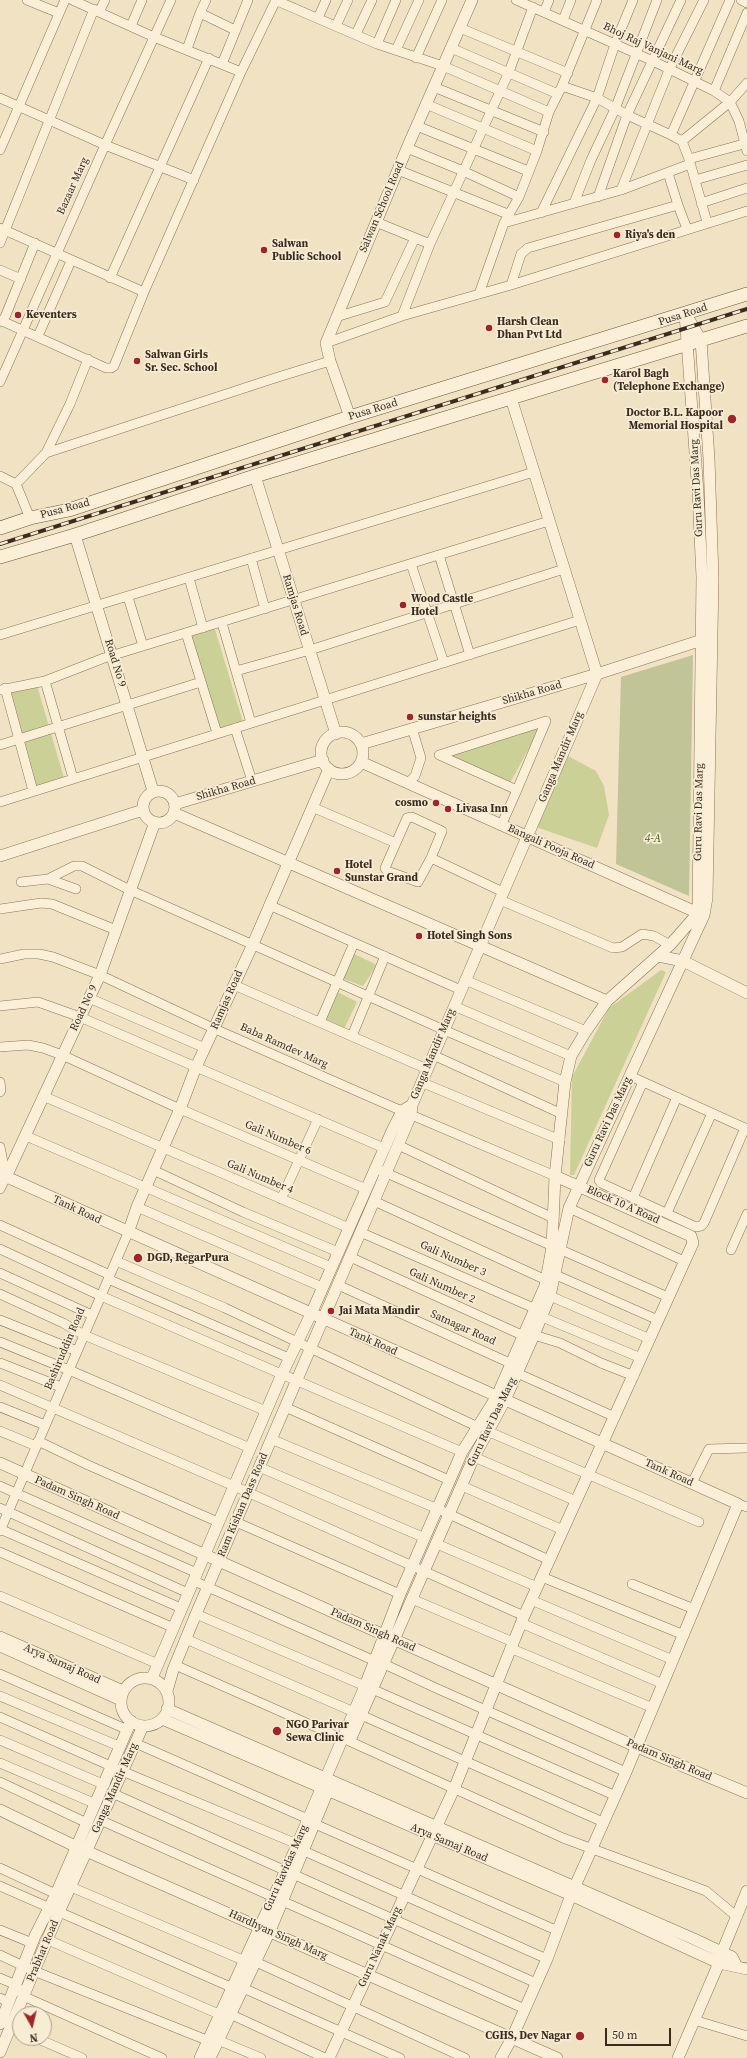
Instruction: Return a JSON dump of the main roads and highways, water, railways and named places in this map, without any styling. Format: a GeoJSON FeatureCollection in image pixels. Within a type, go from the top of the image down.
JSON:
{"type":"FeatureCollection","features":[{"type":"Feature","properties":{"kind":"main road","name":"Pusa Road"},"geometry":{"type":"LineString","coordinates":[[0,528],[30,518],[69,510],[350,417],[747,294]]}},
{"type":"Feature","properties":{"kind":"main road"},"geometry":{"type":"LineString","coordinates":[[0,556],[75,535],[255,476],[747,326]]}},
{"type":"Feature","properties":{"kind":"railway"},"geometry":{"type":"LineString","coordinates":[[0,544],[747,309]]}},
{"type":"Feature","properties":{"kind":"place","name":"Riya's den"},"geometry":{"type":"Point","coordinates":[617,235]}},
{"type":"Feature","properties":{"kind":"place","name":"Salwan Public School"},"geometry":{"type":"Point","coordinates":[264,250]}},
{"type":"Feature","properties":{"kind":"place","name":"Keventers"},"geometry":{"type":"Point","coordinates":[18,315]}},
{"type":"Feature","properties":{"kind":"place","name":"Harsh Clean Dhan Pvt Ltd"},"geometry":{"type":"Point","coordinates":[489,328]}},
{"type":"Feature","properties":{"kind":"place","name":"Salwan Girls Sr. Sec. School"},"geometry":{"type":"Point","coordinates":[137,361]}},
{"type":"Feature","properties":{"kind":"place","name":"Karol Bagh (Telephone Exchange)"},"geometry":{"type":"Point","coordinates":[605,380]}},
{"type":"Feature","properties":{"kind":"place","name":"Doctor B.L. Kapoor Memorial Hospital"},"geometry":{"type":"Point","coordinates":[732,419]}},
{"type":"Feature","properties":{"kind":"place","name":"Wood Castle Hotel"},"geometry":{"type":"Point","coordinates":[403,605]}},
{"type":"Feature","properties":{"kind":"place","name":"sunstar heights"},"geometry":{"type":"Point","coordinates":[410,717]}},
{"type":"Feature","properties":{"kind":"place","name":"cosmo"},"geometry":{"type":"Point","coordinates":[436,803]}},
{"type":"Feature","properties":{"kind":"place","name":"Livasa Inn"},"geometry":{"type":"Point","coordinates":[448,809]}},
{"type":"Feature","properties":{"kind":"place","name":"Hotel Sunstar Grand"},"geometry":{"type":"Point","coordinates":[337,871]}},
{"type":"Feature","properties":{"kind":"place","name":"Hotel Singh Sons"},"geometry":{"type":"Point","coordinates":[419,936]}},
{"type":"Feature","properties":{"kind":"place","name":"DGD, RegarPura"},"geometry":{"type":"Point","coordinates":[138,1258]}},
{"type":"Feature","properties":{"kind":"place","name":"Jai Mata Mandir"},"geometry":{"type":"Point","coordinates":[331,1311]}},
{"type":"Feature","properties":{"kind":"place","name":"NGO Parivar Sewa Clinic"},"geometry":{"type":"Point","coordinates":[277,1731]}},
{"type":"Feature","properties":{"kind":"place","name":"CGHS, Dev Nagar"},"geometry":{"type":"Point","coordinates":[580,2036]}},
{"type":"Feature","properties":{"kind":"park label","name":"4-A"},"geometry":{"type":"Point","coordinates":[653,839]}}]}
